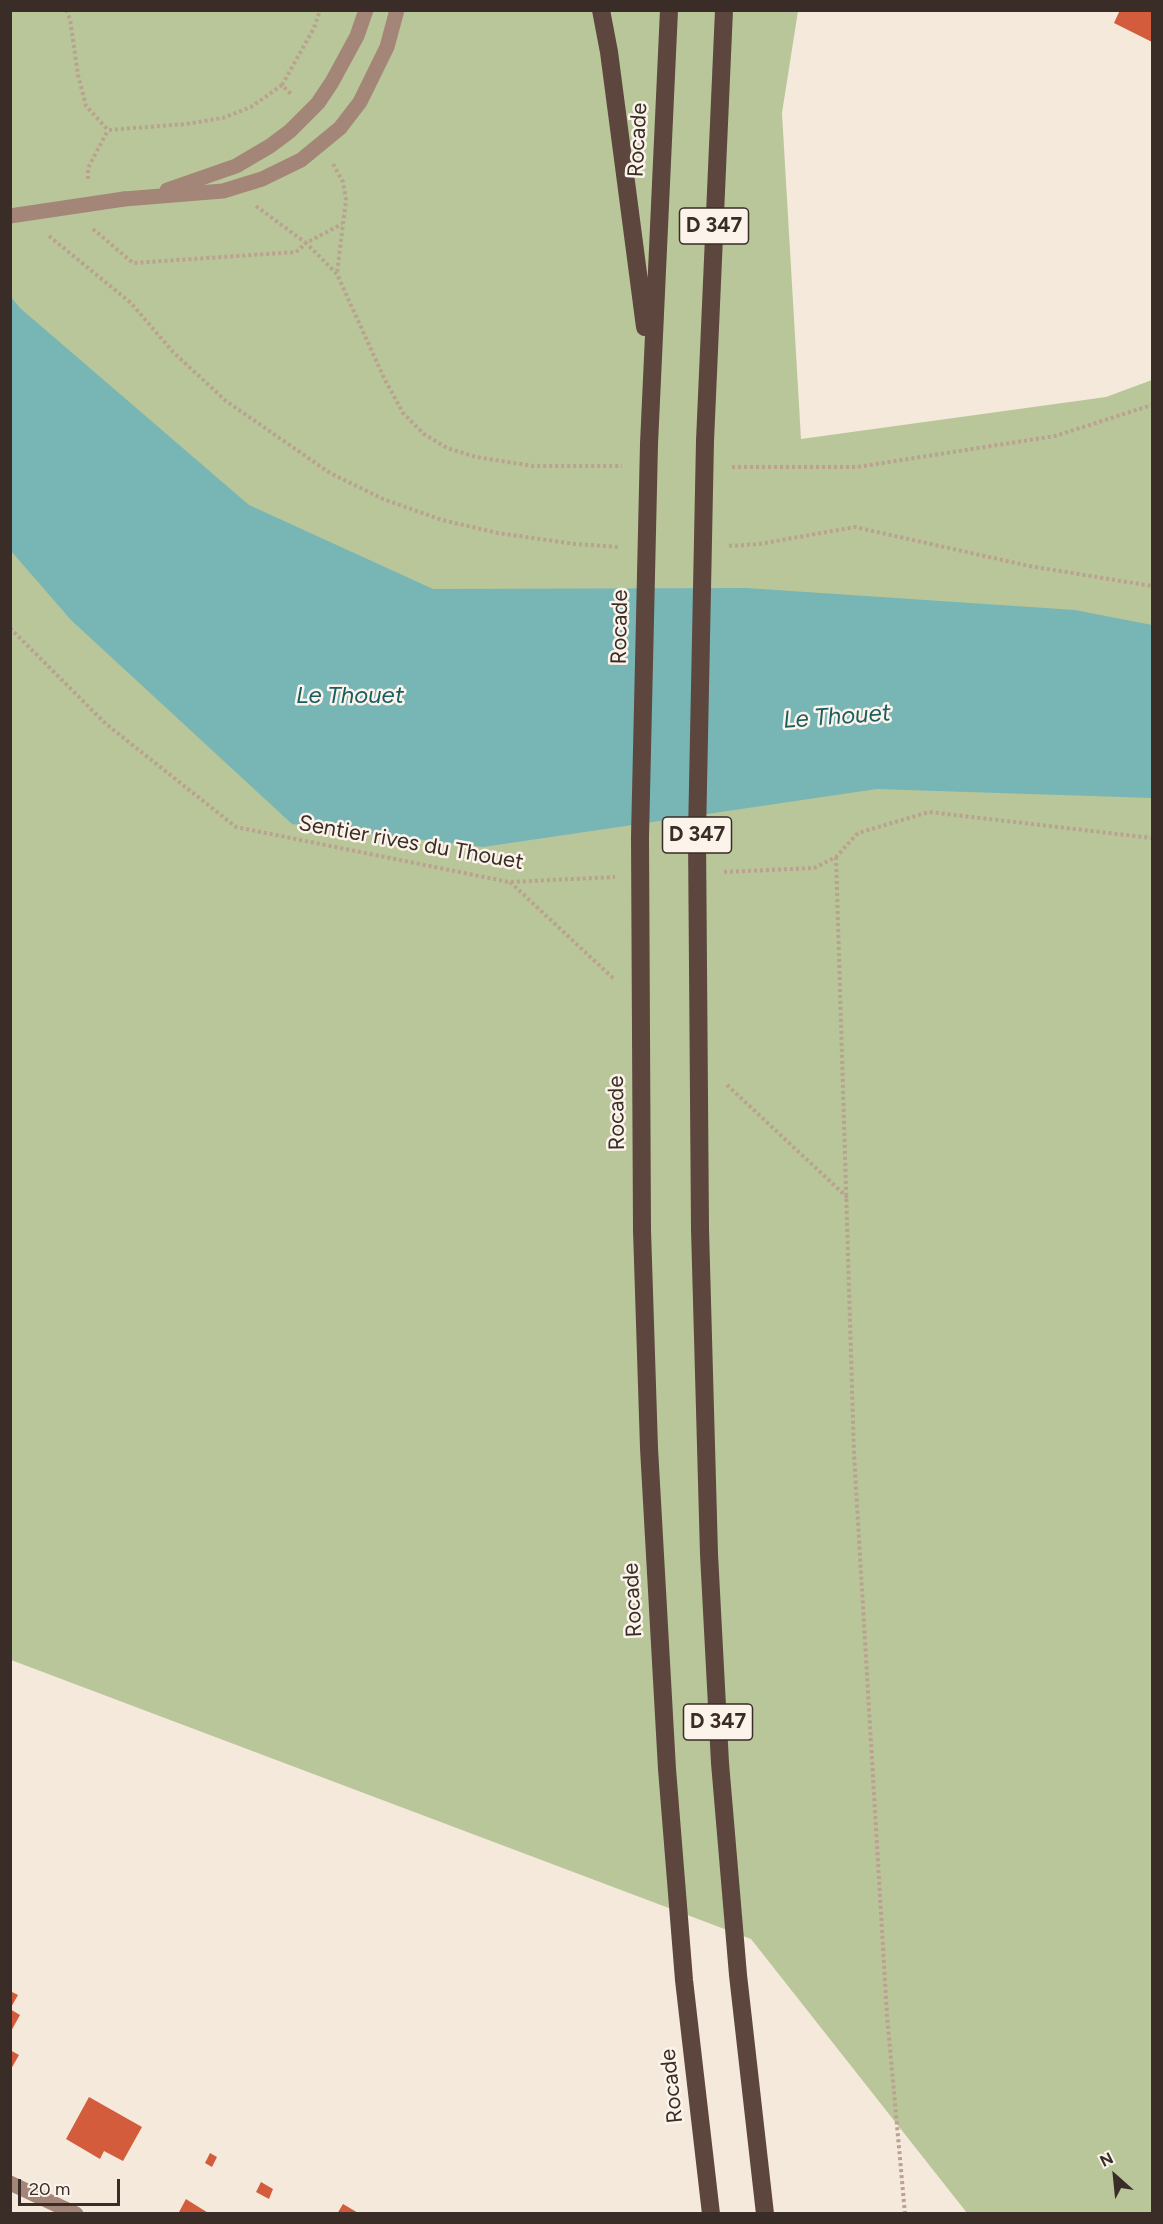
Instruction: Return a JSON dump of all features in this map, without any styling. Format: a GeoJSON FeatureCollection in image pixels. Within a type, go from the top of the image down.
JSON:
{"type":"FeatureCollection","features":[{"type":"Feature","properties":{"kind":"highway"},"geometry":{"type":"LineString","coordinates":[[601,10],[609,52],[651,370]]}},
{"type":"Feature","properties":{"kind":"highway","name":"Rocade"},"geometry":{"type":"LineString","coordinates":[[669,10],[651,370],[640,837],[642,1230],[649,1448],[667,1769],[684,1980],[711,2214]]}},
{"type":"Feature","properties":{"kind":"highway","name":"D 347"},"geometry":{"type":"LineString","coordinates":[[724,10],[705,441],[697,836],[700,1229],[709,1542],[720,1763],[738,1975],[765,2214]]}},
{"type":"Feature","properties":{"kind":"main road"},"geometry":{"type":"LineString","coordinates":[[148,197],[236,166],[270,146],[309,112],[346,58],[366,10]]}},
{"type":"Feature","properties":{"kind":"main road"},"geometry":{"type":"LineString","coordinates":[[10,216],[148,197],[223,191],[281,171],[318,148],[340,128],[365,93],[387,47],[397,10]]}},
{"type":"Feature","properties":{"kind":"main road"},"geometry":{"type":"LineString","coordinates":[[10,2183],[76,2214]]}},
{"type":"Feature","properties":{"kind":"path"},"geometry":{"type":"LineString","coordinates":[[66,10],[70,19],[78,75],[86,106],[108,130]]}},
{"type":"Feature","properties":{"kind":"path"},"geometry":{"type":"LineString","coordinates":[[108,130],[186,124],[223,118],[251,107],[282,85],[314,28],[320,10]]}},
{"type":"Feature","properties":{"kind":"path"},"geometry":{"type":"LineString","coordinates":[[282,85],[309,112]]}},
{"type":"Feature","properties":{"kind":"path"},"geometry":{"type":"LineString","coordinates":[[88,168],[108,130]]}},
{"type":"Feature","properties":{"kind":"path"},"geometry":{"type":"LineString","coordinates":[[223,191],[254,205],[306,243],[337,274],[346,200],[343,182],[318,148]]}},
{"type":"Feature","properties":{"kind":"path"},"geometry":{"type":"LineString","coordinates":[[87,224],[133,263],[296,252],[306,243],[342,224]]}},
{"type":"Feature","properties":{"kind":"path"},"geometry":{"type":"LineString","coordinates":[[46,234],[131,303],[173,352],[226,401],[330,472],[383,499],[442,520],[498,533],[553,541],[630,547]]}},
{"type":"Feature","properties":{"kind":"path"},"geometry":{"type":"LineString","coordinates":[[727,546],[759,544],[855,527],[1029,566],[1152,586]]}},
{"type":"Feature","properties":{"kind":"path","name":"Sentier rives du Thouet"},"geometry":{"type":"LineString","coordinates":[[10,628],[106,723],[236,827],[509,882],[626,876]]}},
{"type":"Feature","properties":{"kind":"path"},"geometry":{"type":"LineString","coordinates":[[720,872],[814,868],[836,857],[858,833],[929,812],[1152,838]]}},
{"type":"Feature","properties":{"kind":"path"},"geometry":{"type":"LineString","coordinates":[[836,857],[854,1454],[886,2004],[905,2214]]}},
{"type":"Feature","properties":{"kind":"green space"},"geometry":{"type":"Polygon","coordinates":[[[10,11],[798,11],[782,113],[801,439],[1106,397],[1152,380],[1152,2213],[967,2213],[751,1939],[11,1660],[10,11]]]}},
{"type":"Feature","properties":{"kind":"water","name":"Le Thouet"},"geometry":{"type":"Polygon","coordinates":[[[10,296],[20,308],[249,505],[433,589],[746,588],[1075,610],[1152,625],[1152,798],[877,789],[483,847],[292,824],[71,620],[11,551],[10,296]]]}},
{"type":"Feature","properties":{"kind":"building"},"geometry":{"type":"Polygon","coordinates":[[[1120,10],[1152,10],[1152,42],[1114,23],[1120,10]]]}},
{"type":"Feature","properties":{"kind":"building"},"geometry":{"type":"Polygon","coordinates":[[[10,1991],[18,1995],[10,2009],[10,1991]]]}},
{"type":"Feature","properties":{"kind":"building"},"geometry":{"type":"Polygon","coordinates":[[[10,2009],[20,2015],[10,2033],[10,2009]]]}},
{"type":"Feature","properties":{"kind":"building"},"geometry":{"type":"Polygon","coordinates":[[[10,2050],[19,2055],[10,2071],[10,2050]]]}},
{"type":"Feature","properties":{"kind":"building"},"geometry":{"type":"Polygon","coordinates":[[[89,2097],[142,2127],[123,2161],[104,2151],[100,2159],[66,2139],[89,2097]]]}},
{"type":"Feature","properties":{"kind":"building"},"geometry":{"type":"Polygon","coordinates":[[[210,2153],[217,2157],[212,2167],[205,2163],[210,2153]]]}},
{"type":"Feature","properties":{"kind":"building"},"geometry":{"type":"Polygon","coordinates":[[[261,2182],[273,2189],[269,2199],[256,2192],[261,2182]]]}},
{"type":"Feature","properties":{"kind":"building"},"geometry":{"type":"Polygon","coordinates":[[[186,2199],[189,2201],[210,2214],[178,2214],[186,2199]]]}},
{"type":"Feature","properties":{"kind":"building"},"geometry":{"type":"Polygon","coordinates":[[[343,2204],[360,2214],[337,2214],[343,2204]]]}}]}
